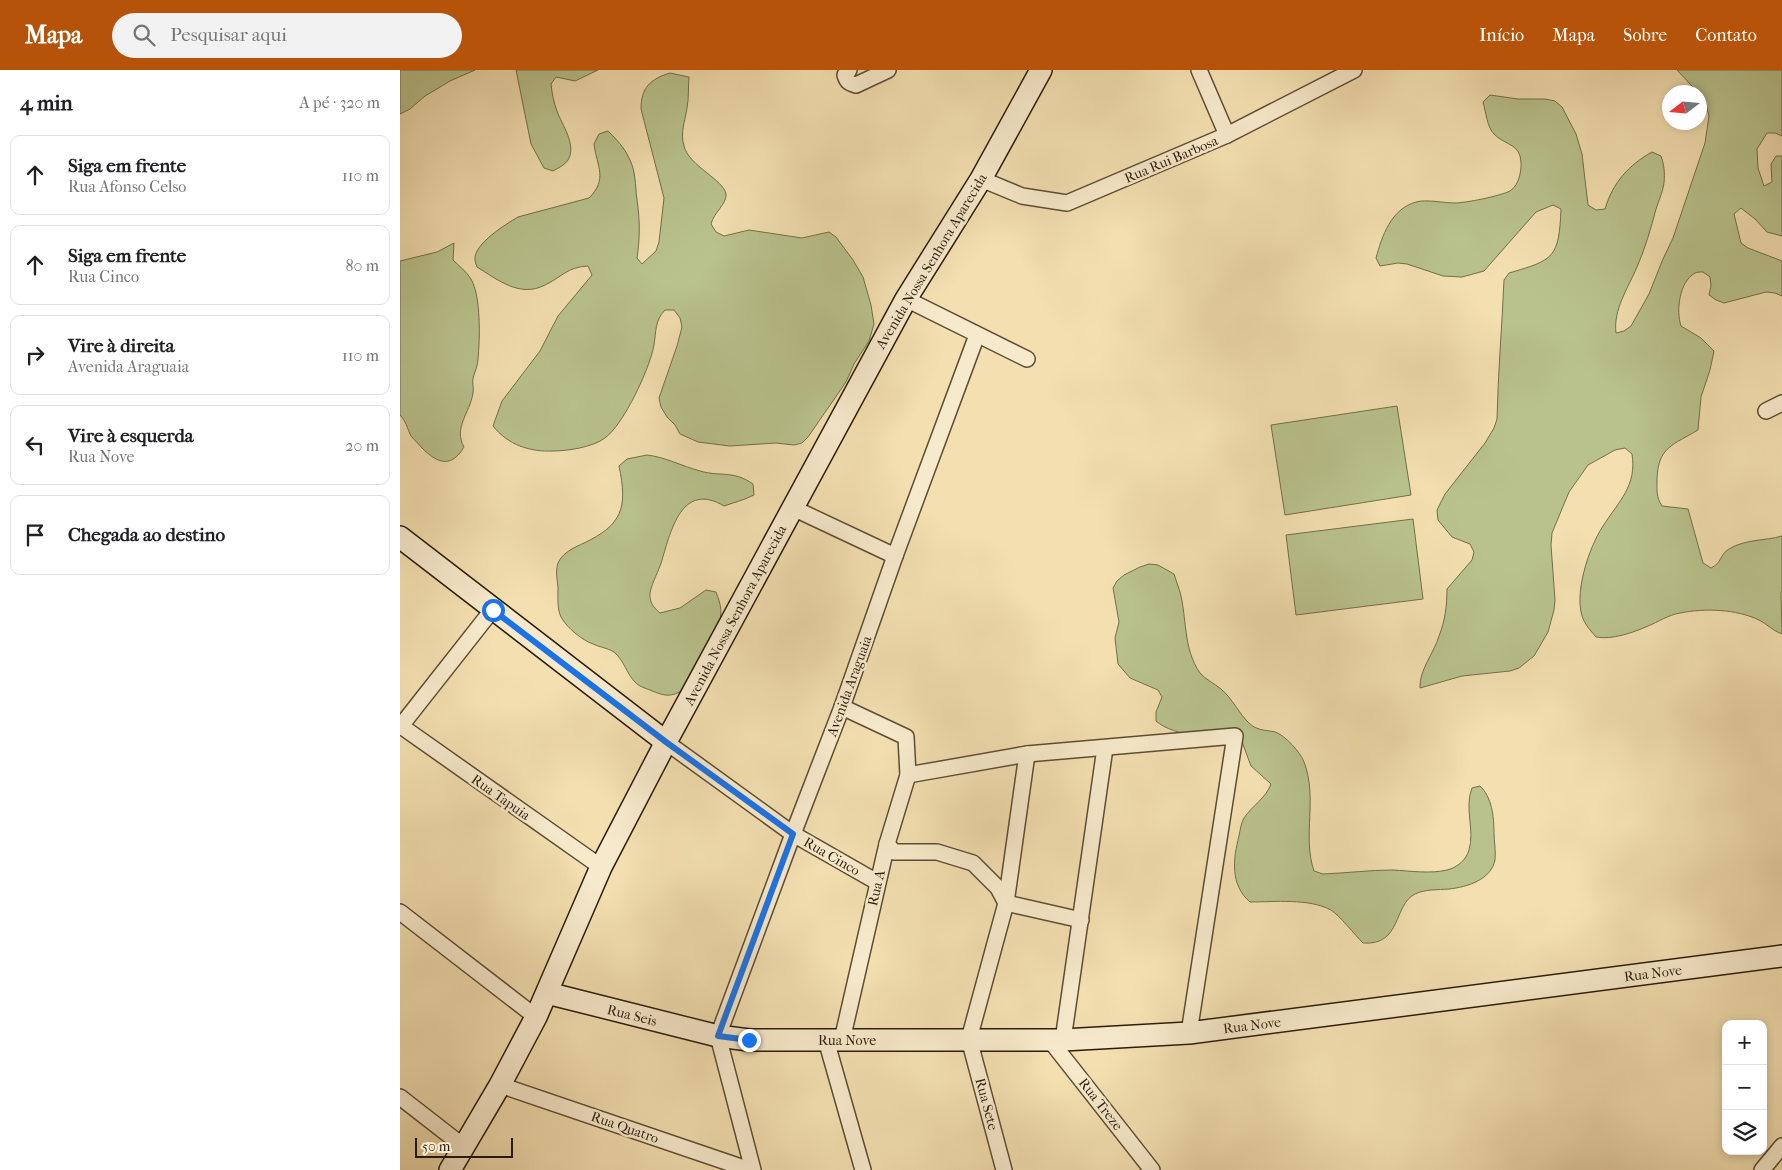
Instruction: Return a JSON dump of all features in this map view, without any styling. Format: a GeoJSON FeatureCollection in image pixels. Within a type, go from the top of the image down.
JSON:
{"type":"FeatureCollection","features":[{"type":"Feature","properties":{"kind":"street"},"geometry":{"type":"LineString","coordinates":[[849,70],[845,75],[846,80],[856,85],[888,70]]}},
{"type":"Feature","properties":{"kind":"street","name":"Avenida Nossa Senhora Aparecida"},"geometry":{"type":"LineString","coordinates":[[450,1170],[500,1085],[536,1017],[601,867],[666,742],[906,299],[981,179],[1041,70]]}},
{"type":"Feature","properties":{"kind":"street"},"geometry":{"type":"LineString","coordinates":[[1199,70],[1227,135]]}},
{"type":"Feature","properties":{"kind":"street","name":"Rua Rui Barbosa"},"geometry":{"type":"LineString","coordinates":[[981,179],[1022,196],[1067,203],[1227,135],[1354,70]]}},
{"type":"Feature","properties":{"kind":"street"},"geometry":{"type":"LineString","coordinates":[[906,299],[1027,359]]}},
{"type":"Feature","properties":{"kind":"street","name":"Avenida Araguaia"},"geometry":{"type":"LineString","coordinates":[[718,1036],[842,707],[978,335]]}},
{"type":"Feature","properties":{"kind":"street"},"geometry":{"type":"LineString","coordinates":[[1766,410],[1782,403]]}},
{"type":"Feature","properties":{"kind":"street"},"geometry":{"type":"LineString","coordinates":[[793,508],[896,556]]}},
{"type":"Feature","properties":{"kind":"street"},"geometry":{"type":"LineString","coordinates":[[400,537],[666,742]]}},
{"type":"Feature","properties":{"kind":"street"},"geometry":{"type":"LineString","coordinates":[[400,727],[493,610]]}},
{"type":"Feature","properties":{"kind":"street","name":"Rua A"},"geometry":{"type":"LineString","coordinates":[[834,1040],[887,844],[908,775],[906,737],[842,707]]}},
{"type":"Feature","properties":{"kind":"street","name":"Rua Tapuia"},"geometry":{"type":"LineString","coordinates":[[400,727],[601,867]]}},
{"type":"Feature","properties":{"kind":"street"},"geometry":{"type":"LineString","coordinates":[[908,775],[1027,754],[1235,736],[1189,1033]]}},
{"type":"Feature","properties":{"kind":"street","name":"Rua Cinco"},"geometry":{"type":"LineString","coordinates":[[666,742],[793,834],[877,882]]}},
{"type":"Feature","properties":{"kind":"street"},"geometry":{"type":"LineString","coordinates":[[1056,1039],[1081,920],[1106,748]]}},
{"type":"Feature","properties":{"kind":"street"},"geometry":{"type":"LineString","coordinates":[[969,1039],[1006,904],[1027,754]]}},
{"type":"Feature","properties":{"kind":"street"},"geometry":{"type":"LineString","coordinates":[[887,844],[894,852],[937,852],[973,863],[998,888],[1006,904]]}},
{"type":"Feature","properties":{"kind":"street"},"geometry":{"type":"LineString","coordinates":[[1006,904],[1081,920]]}},
{"type":"Feature","properties":{"kind":"street"},"geometry":{"type":"LineString","coordinates":[[400,912],[536,1017]]}},
{"type":"Feature","properties":{"kind":"street","name":"Rua Nove"},"geometry":{"type":"LineString","coordinates":[[718,1036],[749,1040],[1056,1039],[1189,1033],[1782,956]]}},
{"type":"Feature","properties":{"kind":"street","name":"Rua Seis"},"geometry":{"type":"LineString","coordinates":[[547,994],[718,1036]]}},
{"type":"Feature","properties":{"kind":"street"},"geometry":{"type":"LineString","coordinates":[[718,1036],[752,1170]]}},
{"type":"Feature","properties":{"kind":"street","name":"Rua Sete"},"geometry":{"type":"LineString","coordinates":[[969,1039],[1004,1170]]}},
{"type":"Feature","properties":{"kind":"street","name":"Rua Treze"},"geometry":{"type":"LineString","coordinates":[[1056,1039],[1152,1170]]}},
{"type":"Feature","properties":{"kind":"street"},"geometry":{"type":"LineString","coordinates":[[834,1040],[863,1170]]}},
{"type":"Feature","properties":{"kind":"street","name":"Rua Quatro"},"geometry":{"type":"LineString","coordinates":[[500,1085],[752,1170]]}},
{"type":"Feature","properties":{"kind":"street"},"geometry":{"type":"LineString","coordinates":[[400,1097],[463,1146]]}},
{"type":"Feature","properties":{"kind":"street"},"geometry":{"type":"LineString","coordinates":[[1762,1170],[1782,1146]]}},
{"type":"Feature","properties":{"kind":"green space"},"geometry":{"type":"Polygon","coordinates":[[[400,70],[475,70],[450,81],[400,114],[400,70]]]}},
{"type":"Feature","properties":{"kind":"green space"},"geometry":{"type":"Polygon","coordinates":[[[516,70],[598,70],[575,81],[556,77],[551,84],[555,105],[568,135],[571,148],[567,162],[553,171],[544,168],[531,144],[516,70]]]}},
{"type":"Feature","properties":{"kind":"green space"},"geometry":{"type":"Polygon","coordinates":[[[1677,70],[1782,70],[1782,136],[1775,133],[1767,133],[1757,149],[1758,168],[1764,186],[1772,182],[1771,164],[1776,156],[1782,156],[1782,236],[1767,232],[1741,208],[1734,214],[1741,243],[1748,248],[1782,261],[1782,296],[1766,292],[1724,303],[1709,295],[1710,277],[1703,272],[1695,273],[1685,283],[1679,305],[1681,326],[1701,338],[1714,351],[1701,397],[1698,430],[1668,448],[1664,453],[1658,468],[1658,496],[1662,506],[1688,509],[1703,563],[1711,568],[1717,564],[1726,551],[1735,546],[1782,536],[1782,634],[1750,616],[1710,610],[1676,614],[1642,629],[1622,635],[1609,638],[1596,637],[1585,623],[1581,611],[1581,586],[1592,546],[1603,526],[1621,501],[1632,475],[1632,454],[1625,448],[1615,450],[1588,465],[1569,492],[1552,533],[1554,610],[1548,632],[1534,656],[1519,668],[1510,671],[1462,676],[1420,688],[1424,668],[1443,625],[1447,589],[1472,560],[1474,552],[1470,544],[1452,537],[1438,520],[1437,510],[1445,494],[1485,443],[1497,419],[1504,280],[1509,273],[1545,260],[1551,254],[1556,247],[1558,238],[1561,209],[1553,205],[1536,212],[1484,271],[1462,277],[1443,276],[1407,264],[1398,263],[1380,266],[1376,258],[1385,232],[1400,211],[1416,202],[1466,202],[1499,195],[1513,188],[1520,175],[1520,156],[1513,146],[1497,137],[1490,127],[1483,102],[1490,95],[1555,101],[1562,107],[1576,134],[1582,154],[1588,205],[1596,210],[1605,209],[1612,191],[1623,175],[1652,152],[1661,156],[1664,165],[1663,189],[1650,231],[1617,316],[1616,333],[1624,331],[1631,326],[1649,294],[1673,238],[1705,143],[1709,116],[1707,85],[1691,85],[1677,70]]]}},
{"type":"Feature","properties":{"kind":"green space"},"geometry":{"type":"Polygon","coordinates":[[[670,73],[689,77],[688,104],[682,136],[687,153],[692,160],[719,183],[726,194],[726,198],[711,224],[716,232],[724,236],[749,230],[802,238],[829,232],[836,237],[863,277],[874,324],[869,341],[854,364],[846,382],[802,443],[794,445],[776,443],[730,446],[698,442],[680,434],[661,407],[659,398],[682,327],[680,318],[674,310],[665,310],[658,322],[652,355],[642,381],[620,421],[605,438],[587,446],[566,450],[544,451],[520,446],[505,438],[493,426],[502,401],[540,351],[558,316],[592,275],[588,266],[575,268],[545,285],[527,290],[501,282],[477,267],[476,253],[492,235],[518,217],[589,198],[595,191],[600,179],[594,144],[599,134],[608,131],[625,150],[633,168],[639,222],[637,258],[642,264],[656,251],[659,242],[664,198],[641,109],[641,102],[645,90],[652,81],[670,73]]]}},
{"type":"Feature","properties":{"kind":"green space"},"geometry":{"type":"Polygon","coordinates":[[[454,243],[453,260],[471,279],[477,296],[479,318],[478,364],[473,380],[473,393],[461,427],[461,440],[464,447],[454,459],[444,461],[438,460],[422,448],[411,436],[400,415],[400,261],[437,252],[454,243]]]}},
{"type":"Feature","properties":{"kind":"green space"},"geometry":{"type":"Polygon","coordinates":[[[1397,406],[1411,495],[1285,515],[1271,425],[1397,406]]]}},
{"type":"Feature","properties":{"kind":"green space"},"geometry":{"type":"Polygon","coordinates":[[[647,455],[707,473],[733,475],[753,484],[754,495],[724,506],[710,500],[698,500],[688,504],[674,523],[651,589],[650,599],[652,604],[660,613],[680,608],[706,590],[716,592],[721,613],[718,626],[688,686],[678,693],[669,695],[643,687],[633,680],[614,652],[589,642],[571,629],[561,617],[558,606],[557,570],[559,561],[567,552],[597,536],[614,522],[619,514],[623,493],[619,466],[627,459],[647,455]]]}},
{"type":"Feature","properties":{"kind":"green space"},"geometry":{"type":"Polygon","coordinates":[[[1413,519],[1423,599],[1296,615],[1286,535],[1413,519]]]}},
{"type":"Feature","properties":{"kind":"green space"},"geometry":{"type":"Polygon","coordinates":[[[1149,564],[1158,565],[1174,574],[1182,602],[1188,644],[1200,673],[1225,693],[1250,724],[1259,729],[1279,734],[1300,754],[1308,776],[1310,789],[1309,844],[1314,871],[1323,874],[1384,870],[1434,872],[1455,867],[1468,854],[1471,842],[1470,796],[1472,788],[1480,786],[1490,801],[1494,820],[1495,860],[1489,873],[1477,881],[1463,886],[1427,890],[1415,894],[1408,899],[1391,932],[1376,942],[1363,943],[1331,910],[1322,906],[1302,902],[1250,902],[1239,888],[1236,880],[1237,845],[1244,818],[1266,794],[1271,784],[1251,766],[1241,739],[1184,733],[1156,721],[1156,712],[1162,697],[1158,690],[1130,678],[1118,664],[1115,638],[1119,622],[1113,588],[1124,575],[1149,564]]]}},
{"type":"Feature","properties":{"kind":"route"},"geometry":{"type":"LineString","coordinates":[[493,610],[666,742],[793,834],[718,1036],[749,1040]]}}]}
